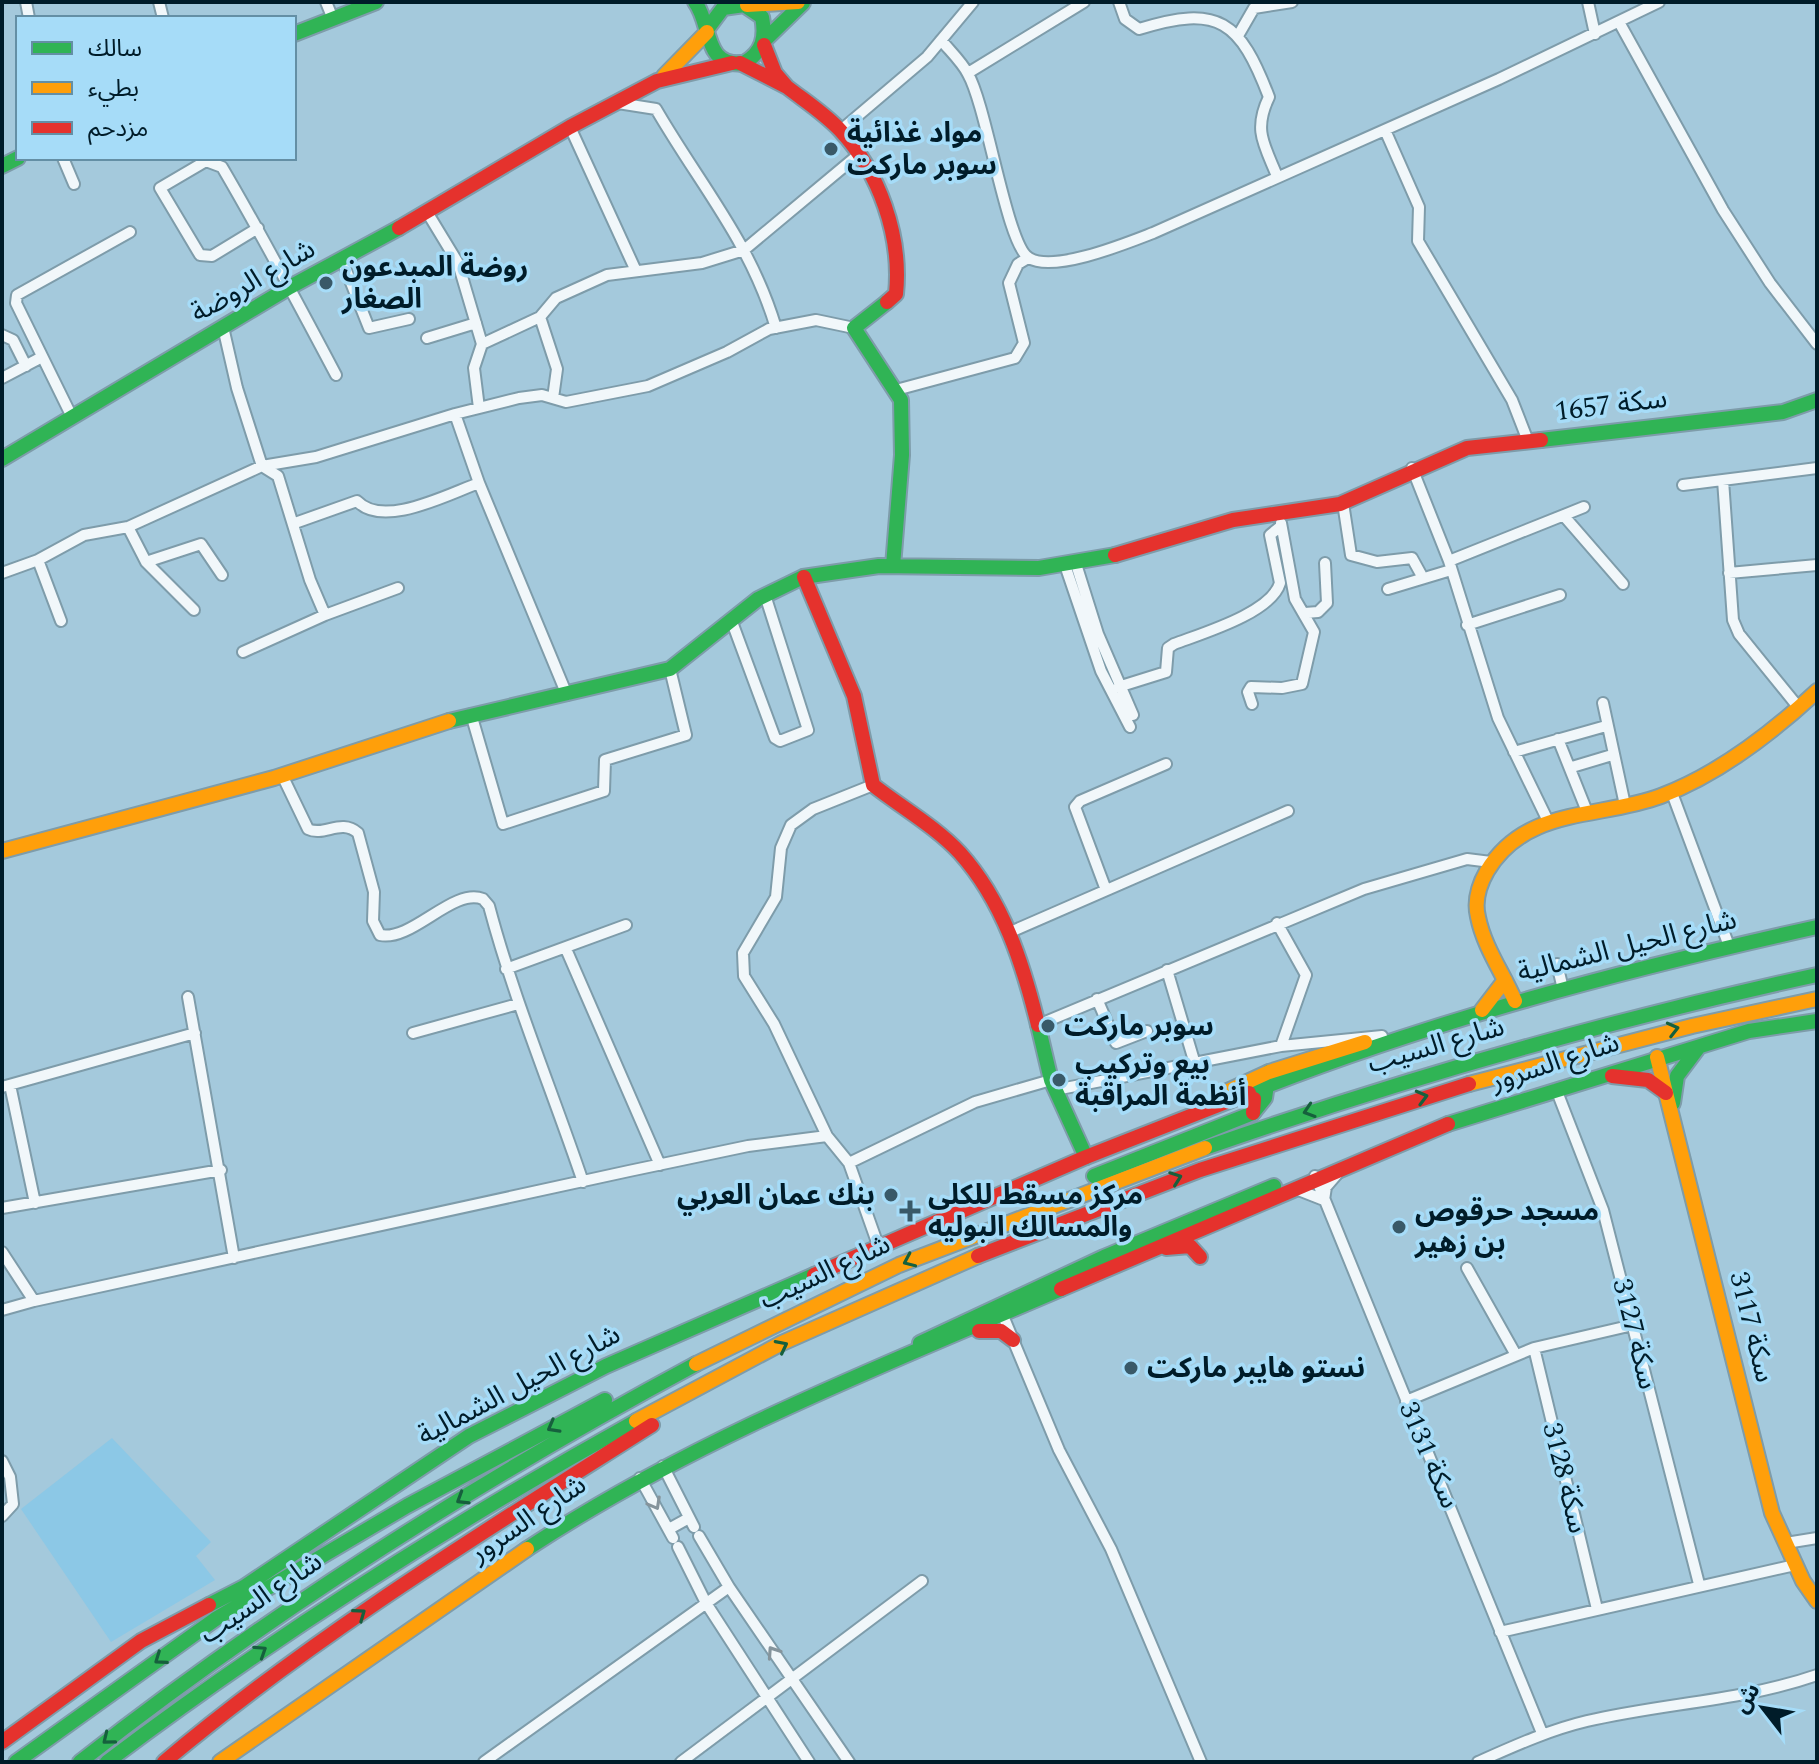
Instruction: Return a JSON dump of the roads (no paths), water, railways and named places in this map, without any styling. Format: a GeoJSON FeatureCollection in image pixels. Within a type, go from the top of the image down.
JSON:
{"type":"FeatureCollection","features":[{"type":"Feature","properties":{"kind":"main road"},"geometry":{"type":"LineString","coordinates":[[296,33],[376,2]]}},
{"type":"Feature","properties":{"kind":"main road"},"geometry":{"type":"LineString","coordinates":[[695,2],[716,56],[787,87]]}},
{"type":"Feature","properties":{"kind":"main road"},"geometry":{"type":"LineString","coordinates":[[707,30],[713,16],[736,4],[801,2]]}},
{"type":"Feature","properties":{"kind":"main road"},"geometry":{"type":"LineString","coordinates":[[736,63],[750,60],[801,2]]}},
{"type":"Feature","properties":{"kind":"main road"},"geometry":{"type":"LineString","coordinates":[[736,4],[762,17],[765,42],[775,73],[787,87],[841,130],[876,187],[891,229],[899,282],[890,302],[854,328],[896,390],[902,414],[902,455],[893,566]]}},
{"type":"Feature","properties":{"kind":"main road","name":"شارع الروضة"},"geometry":{"type":"LineString","coordinates":[[657,81],[707,30]]}},
{"type":"Feature","properties":{"kind":"main road","name":"شارع الروضة"},"geometry":{"type":"LineString","coordinates":[[2,459],[71,415],[570,127],[657,81],[736,63]]}},
{"type":"Feature","properties":{"kind":"main road","name":"سكة 1657"},"geometry":{"type":"LineString","coordinates":[[670,669],[765,595],[804,577],[893,566],[1070,565],[1131,552],[1256,516],[1280,519],[1343,503],[1412,468],[1467,448],[1783,412],[1817,400]]}},
{"type":"Feature","properties":{"kind":"main road"},"geometry":{"type":"LineString","coordinates":[[804,577],[854,696],[873,785],[924,823],[974,867],[1024,966],[1053,1085],[1086,1157]]}},
{"type":"Feature","properties":{"kind":"main road"},"geometry":{"type":"LineString","coordinates":[[2,851],[282,775],[471,714],[567,695],[670,669]]}},
{"type":"Feature","properties":{"kind":"main road"},"geometry":{"type":"LineString","coordinates":[[1511,1002],[1476,906],[1483,875],[1491,862],[1548,821],[1672,793],[1734,756],[1817,691]]}},
{"type":"Feature","properties":{"kind":"main road","name":"شارع الحيل الشمالية"},"geometry":{"type":"LineString","coordinates":[[1102,1150],[1242,1095],[1269,1079],[1482,1010],[1729,946],[1817,927]]}},
{"type":"Feature","properties":{"kind":"main road","name":"شارع السيب"},"geometry":{"type":"LineString","coordinates":[[80,1762],[230,1648],[497,1477],[620,1405],[826,1298],[960,1239],[1255,1129],[1365,1092],[1672,1005],[1817,975]]}},
{"type":"Feature","properties":{"kind":"main road"},"geometry":{"type":"LineString","coordinates":[[1505,980],[1535,996]]}},
{"type":"Feature","properties":{"kind":"main road"},"geometry":{"type":"LineString","coordinates":[[1482,1010],[1505,980]]}},
{"type":"Feature","properties":{"kind":"main road","name":"شارع السيب"},"geometry":{"type":"LineString","coordinates":[[107,1762],[249,1659],[450,1529],[640,1419],[841,1315],[1051,1225],[1265,1145],[1370,1111],[1679,1027],[1781,1006],[1817,1002]]}},
{"type":"Feature","properties":{"kind":"main road","name":"شارع الحيل الشمالية"},"geometry":{"type":"LineString","coordinates":[[2,1742],[141,1641],[244,1587],[469,1436],[606,1366],[878,1245],[1346,1047],[1451,1021]]}},
{"type":"Feature","properties":{"kind":"main road","name":"شارع السرور"},"geometry":{"type":"LineString","coordinates":[[889,1362],[933,1336],[1063,1288],[1315,1176],[1431,1129],[1749,1031],[1817,1021]]}},
{"type":"Feature","properties":{"kind":"main road"},"geometry":{"type":"LineString","coordinates":[[1672,1115],[1677,1076],[1684,1063],[1701,1045]]}},
{"type":"Feature","properties":{"kind":"main road","name":"سكة 3117"},"geometry":{"type":"LineString","coordinates":[[1657,1057],[1772,1513],[1795,1565],[1817,1601]]}},
{"type":"Feature","properties":{"kind":"main road"},"geometry":{"type":"LineString","coordinates":[[1599,1075],[1638,1077],[1666,1093]]}},
{"type":"Feature","properties":{"kind":"main road"},"geometry":{"type":"LineString","coordinates":[[960,1239],[971,1228],[1253,1113],[1265,1098],[1269,1079]]}},
{"type":"Feature","properties":{"kind":"main road"},"geometry":{"type":"LineString","coordinates":[[1242,1095],[1254,1099],[1253,1113]]}},
{"type":"Feature","properties":{"kind":"main road","name":"شارع السرور"},"geometry":{"type":"LineString","coordinates":[[220,1762],[530,1548],[640,1478],[750,1423],[889,1362],[941,1343],[1000,1310],[1246,1196],[1315,1176]]}},
{"type":"Feature","properties":{"kind":"main road"},"geometry":{"type":"LineString","coordinates":[[1063,1288],[1075,1289],[1169,1246],[1190,1246],[1200,1257],[1206,1234],[1233,1213]]}},
{"type":"Feature","properties":{"kind":"main road"},"geometry":{"type":"LineString","coordinates":[[16,1762],[217,1618],[407,1506],[697,1354],[826,1298]]}},
{"type":"Feature","properties":{"kind":"main road"},"geometry":{"type":"LineString","coordinates":[[941,1343],[955,1342],[991,1329],[1013,1340]]}},
{"type":"Feature","properties":{"kind":"main road"},"geometry":{"type":"LineString","coordinates":[[164,1762],[215,1719],[399,1585],[605,1457],[713,1382]]}},
{"type":"Feature","properties":{"kind":"street"},"geometry":{"type":"LineString","coordinates":[[326,2],[333,19]]}},
{"type":"Feature","properties":{"kind":"street"},"geometry":{"type":"LineString","coordinates":[[841,130],[941,40],[973,2]]}},
{"type":"Feature","properties":{"kind":"street"},"geometry":{"type":"LineString","coordinates":[[968,73],[1084,2]]}},
{"type":"Feature","properties":{"kind":"street"},"geometry":{"type":"LineString","coordinates":[[1119,2],[1125,19],[1139,29],[1171,19],[1208,18],[1239,34],[1256,62],[1269,97],[1259,116],[1260,135],[1277,176]]}},
{"type":"Feature","properties":{"kind":"street"},"geometry":{"type":"LineString","coordinates":[[1239,34],[1254,8],[1292,2]]}},
{"type":"Feature","properties":{"kind":"street"},"geometry":{"type":"LineString","coordinates":[[1588,2],[1595,34]]}},
{"type":"Feature","properties":{"kind":"street"},"geometry":{"type":"LineString","coordinates":[[896,390],[1015,358],[1024,343],[1009,283],[1018,264],[1028,258],[1044,262],[1114,248],[1385,130],[1659,2]]}},
{"type":"Feature","properties":{"kind":"street"},"geometry":{"type":"LineString","coordinates":[[1619,22],[1723,210],[1770,283],[1817,344]]}},
{"type":"Feature","properties":{"kind":"street"},"geometry":{"type":"LineString","coordinates":[[941,40],[968,73],[985,119],[1011,228],[1028,258]]}},
{"type":"Feature","properties":{"kind":"street"},"geometry":{"type":"LineString","coordinates":[[616,103],[656,109],[734,227],[765,289],[776,328]]}},
{"type":"Feature","properties":{"kind":"street"},"geometry":{"type":"LineString","coordinates":[[570,127],[636,271]]}},
{"type":"Feature","properties":{"kind":"street"},"geometry":{"type":"LineString","coordinates":[[1385,130],[1419,207],[1418,241],[1512,400],[1528,441]]}},
{"type":"Feature","properties":{"kind":"street"},"geometry":{"type":"LineString","coordinates":[[482,344],[540,317],[556,298],[607,275],[702,263],[744,250],[858,155]]}},
{"type":"Feature","properties":{"kind":"street"},"geometry":{"type":"LineString","coordinates":[[64,160],[74,184]]}},
{"type":"Feature","properties":{"kind":"street"},"geometry":{"type":"LineString","coordinates":[[258,228],[212,256],[200,255],[160,188],[206,161],[222,167],[258,228],[336,375]]}},
{"type":"Feature","properties":{"kind":"street"},"geometry":{"type":"LineString","coordinates":[[427,212],[458,263],[482,344],[474,368],[479,408]]}},
{"type":"Feature","properties":{"kind":"street"},"geometry":{"type":"LineString","coordinates":[[71,415],[16,303],[17,295],[130,232]]}},
{"type":"Feature","properties":{"kind":"street"},"geometry":{"type":"LineString","coordinates":[[342,260],[369,328],[409,319]]}},
{"type":"Feature","properties":{"kind":"street"},"geometry":{"type":"LineString","coordinates":[[540,317],[557,369],[553,398]]}},
{"type":"Feature","properties":{"kind":"street"},"geometry":{"type":"LineString","coordinates":[[2,573],[38,560],[84,535],[128,527],[262,466],[316,457],[455,414],[519,398],[542,395],[566,402],[648,386],[776,328],[816,320],[854,328]]}},
{"type":"Feature","properties":{"kind":"street"},"geometry":{"type":"LineString","coordinates":[[427,338],[476,323]]}},
{"type":"Feature","properties":{"kind":"street"},"geometry":{"type":"LineString","coordinates":[[223,327],[237,388],[262,466],[278,476],[295,523],[310,580],[325,615]]}},
{"type":"Feature","properties":{"kind":"street"},"geometry":{"type":"LineString","coordinates":[[2,335],[13,340],[26,366]]}},
{"type":"Feature","properties":{"kind":"street"},"geometry":{"type":"LineString","coordinates":[[2,378],[42,357]]}},
{"type":"Feature","properties":{"kind":"street"},"geometry":{"type":"LineString","coordinates":[[455,414],[479,483],[567,695]]}},
{"type":"Feature","properties":{"kind":"street"},"geometry":{"type":"LineString","coordinates":[[1412,468],[1450,565],[1483,677],[1514,752],[1548,821]]}},
{"type":"Feature","properties":{"kind":"street"},"geometry":{"type":"LineString","coordinates":[[1683,485],[1817,468]]}},
{"type":"Feature","properties":{"kind":"street"},"geometry":{"type":"LineString","coordinates":[[1723,480],[1733,620],[1739,634],[1799,708]]}},
{"type":"Feature","properties":{"kind":"street"},"geometry":{"type":"LineString","coordinates":[[295,523],[357,501],[375,514],[395,513],[479,483]]}},
{"type":"Feature","properties":{"kind":"street"},"geometry":{"type":"LineString","coordinates":[[1343,503],[1351,555],[1377,562],[1412,558],[1423,578]]}},
{"type":"Feature","properties":{"kind":"street"},"geometry":{"type":"LineString","coordinates":[[1388,589],[1423,578],[1584,507]]}},
{"type":"Feature","properties":{"kind":"street"},"geometry":{"type":"LineString","coordinates":[[1564,516],[1623,584]]}},
{"type":"Feature","properties":{"kind":"street"},"geometry":{"type":"LineString","coordinates":[[1252,704],[1248,692],[1251,687],[1282,688],[1302,684],[1314,632],[1295,599],[1280,519]]}},
{"type":"Feature","properties":{"kind":"street"},"geometry":{"type":"LineString","coordinates":[[1118,687],[1166,672],[1168,648],[1267,602],[1280,583],[1270,535],[1280,519]]}},
{"type":"Feature","properties":{"kind":"street"},"geometry":{"type":"LineString","coordinates":[[128,527],[146,562],[194,610]]}},
{"type":"Feature","properties":{"kind":"street"},"geometry":{"type":"LineString","coordinates":[[146,562],[201,544],[222,575]]}},
{"type":"Feature","properties":{"kind":"street"},"geometry":{"type":"LineString","coordinates":[[38,560],[61,621]]}},
{"type":"Feature","properties":{"kind":"street"},"geometry":{"type":"LineString","coordinates":[[1305,613],[1318,612],[1327,603],[1325,563]]}},
{"type":"Feature","properties":{"kind":"street"},"geometry":{"type":"LineString","coordinates":[[1070,565],[1118,687],[1133,715]]}},
{"type":"Feature","properties":{"kind":"street"},"geometry":{"type":"LineString","coordinates":[[1070,565],[1101,671],[1130,727]]}},
{"type":"Feature","properties":{"kind":"street"},"geometry":{"type":"LineString","coordinates":[[1729,573],[1817,565]]}},
{"type":"Feature","properties":{"kind":"street"},"geometry":{"type":"LineString","coordinates":[[243,652],[325,615],[398,588]]}},
{"type":"Feature","properties":{"kind":"street"},"geometry":{"type":"LineString","coordinates":[[732,622],[775,738],[780,741],[808,730],[765,595]]}},
{"type":"Feature","properties":{"kind":"street"},"geometry":{"type":"LineString","coordinates":[[1467,625],[1560,595]]}},
{"type":"Feature","properties":{"kind":"street"},"geometry":{"type":"LineString","coordinates":[[471,714],[503,824],[604,791],[605,760],[686,735],[670,669]]}},
{"type":"Feature","properties":{"kind":"street"},"geometry":{"type":"LineString","coordinates":[[1603,703],[1625,805]]}},
{"type":"Feature","properties":{"kind":"street"},"geometry":{"type":"LineString","coordinates":[[1514,752],[1606,726]]}},
{"type":"Feature","properties":{"kind":"street"},"geometry":{"type":"LineString","coordinates":[[1558,739],[1572,767],[1588,814]]}},
{"type":"Feature","properties":{"kind":"street"},"geometry":{"type":"LineString","coordinates":[[1572,767],[1612,755]]}},
{"type":"Feature","properties":{"kind":"street"},"geometry":{"type":"LineString","coordinates":[[1106,890],[1075,807],[1080,801],[1166,764]]}},
{"type":"Feature","properties":{"kind":"street"},"geometry":{"type":"LineString","coordinates":[[282,775],[302,821],[312,832],[342,826],[358,833],[374,892],[373,921],[380,935],[395,935],[477,896],[489,906],[506,969],[541,1057],[583,1182]]}},
{"type":"Feature","properties":{"kind":"street"},"geometry":{"type":"LineString","coordinates":[[873,785],[813,809],[791,825],[781,848],[776,897],[743,953],[744,976],[774,1024],[827,1136],[849,1163],[878,1245]]}},
{"type":"Feature","properties":{"kind":"street"},"geometry":{"type":"LineString","coordinates":[[1672,793],[1729,946]]}},
{"type":"Feature","properties":{"kind":"street"},"geometry":{"type":"LineString","coordinates":[[1008,933],[1288,811]]}},
{"type":"Feature","properties":{"kind":"street"},"geometry":{"type":"LineString","coordinates":[[1038,1025],[1364,889],[1467,859],[1491,862]]}},
{"type":"Feature","properties":{"kind":"street"},"geometry":{"type":"LineString","coordinates":[[1277,923],[1306,975],[1281,1046]]}},
{"type":"Feature","properties":{"kind":"street"},"geometry":{"type":"LineString","coordinates":[[506,969],[626,925]]}},
{"type":"Feature","properties":{"kind":"street"},"geometry":{"type":"LineString","coordinates":[[566,949],[660,1165]]}},
{"type":"Feature","properties":{"kind":"street"},"geometry":{"type":"LineString","coordinates":[[1557,964],[1563,989]]}},
{"type":"Feature","properties":{"kind":"street"},"geometry":{"type":"LineString","coordinates":[[1167,970],[1195,1064]]}},
{"type":"Feature","properties":{"kind":"street"},"geometry":{"type":"LineString","coordinates":[[188,997],[221,1170],[234,1258]]}},
{"type":"Feature","properties":{"kind":"street"},"geometry":{"type":"LineString","coordinates":[[1097,999],[1116,1043],[1147,1031]]}},
{"type":"Feature","properties":{"kind":"street"},"geometry":{"type":"LineString","coordinates":[[413,1033],[518,1004]]}},
{"type":"Feature","properties":{"kind":"street"},"geometry":{"type":"LineString","coordinates":[[35,1203],[6,1086],[195,1033]]}},
{"type":"Feature","properties":{"kind":"street"},"geometry":{"type":"LineString","coordinates":[[849,1163],[975,1102],[1053,1085],[1195,1064],[1281,1046],[1382,1036]]}},
{"type":"Feature","properties":{"kind":"street"},"geometry":{"type":"LineString","coordinates":[[1260,1051],[1269,1079]]}},
{"type":"Feature","properties":{"kind":"street","name":"سكة 3127"},"geometry":{"type":"LineString","coordinates":[[1556,1089],[1603,1210],[1699,1584]]}},
{"type":"Feature","properties":{"kind":"street"},"geometry":{"type":"LineString","coordinates":[[2,1310],[748,1146],[827,1136]]}},
{"type":"Feature","properties":{"kind":"street"},"geometry":{"type":"LineString","coordinates":[[1291,1188],[1324,1200],[1331,1179],[1349,1162]]}},
{"type":"Feature","properties":{"kind":"street"},"geometry":{"type":"LineString","coordinates":[[2,1208],[221,1170]]}},
{"type":"Feature","properties":{"kind":"street","name":"سكة 3131"},"geometry":{"type":"LineString","coordinates":[[1315,1176],[1542,1733]]}},
{"type":"Feature","properties":{"kind":"street"},"geometry":{"type":"LineString","coordinates":[[2,1252],[34,1301]]}},
{"type":"Feature","properties":{"kind":"street"},"geometry":{"type":"LineString","coordinates":[[1467,1268],[1516,1355]]}},
{"type":"Feature","properties":{"kind":"street"},"geometry":{"type":"LineString","coordinates":[[1000,1310],[1059,1450],[1087,1498],[1111,1549],[1201,1762]]}},
{"type":"Feature","properties":{"kind":"street"},"geometry":{"type":"LineString","coordinates":[[1406,1401],[1534,1348],[1633,1325]]}},
{"type":"Feature","properties":{"kind":"street","name":"سكة 3128"},"geometry":{"type":"LineString","coordinates":[[1534,1348],[1597,1609]]}},
{"type":"Feature","properties":{"kind":"street"},"geometry":{"type":"LineString","coordinates":[[2,1461],[10,1477],[13,1504],[2,1516]]}},
{"type":"Feature","properties":{"kind":"street"},"geometry":{"type":"LineString","coordinates":[[663,1466],[729,1587],[849,1762]]}},
{"type":"Feature","properties":{"kind":"street"},"geometry":{"type":"LineString","coordinates":[[640,1478],[706,1603],[809,1762]]}},
{"type":"Feature","properties":{"kind":"street"},"geometry":{"type":"LineString","coordinates":[[673,1538],[694,1527]]}},
{"type":"Feature","properties":{"kind":"street"},"geometry":{"type":"LineString","coordinates":[[1786,1543],[1817,1538]]}},
{"type":"Feature","properties":{"kind":"street"},"geometry":{"type":"LineString","coordinates":[[1500,1632],[1699,1584],[1795,1565]]}},
{"type":"Feature","properties":{"kind":"street"},"geometry":{"type":"LineString","coordinates":[[681,1762],[922,1581]]}},
{"type":"Feature","properties":{"kind":"street"},"geometry":{"type":"LineString","coordinates":[[484,1762],[729,1587]]}},
{"type":"Feature","properties":{"kind":"street"},"geometry":{"type":"LineString","coordinates":[[1478,1762],[1542,1733],[1613,1716],[1768,1692],[1817,1675]]}},
{"type":"Feature","properties":{"kind":"place","name":"مواد غذائية سوبر ماركت"},"geometry":{"type":"Point","coordinates":[831,149]}},
{"type":"Feature","properties":{"kind":"place","name":"روضة المبدعون الصغار"},"geometry":{"type":"Point","coordinates":[326,283]}},
{"type":"Feature","properties":{"kind":"place","name":"سوبر ماركت"},"geometry":{"type":"Point","coordinates":[1048,1026]}},
{"type":"Feature","properties":{"kind":"place","name":"بيع وتركيب أنظمة المراقبة"},"geometry":{"type":"Point","coordinates":[1059,1080]}},
{"type":"Feature","properties":{"kind":"place","name":"بنك عمان العربي"},"geometry":{"type":"Point","coordinates":[891,1195]}},
{"type":"Feature","properties":{"kind":"place","name":"مركز مسقط للكلى والمسالك البوليه"},"geometry":{"type":"Point","coordinates":[910,1211]}},
{"type":"Feature","properties":{"kind":"place","name":"مسجد حرقوص بن زهير"},"geometry":{"type":"Point","coordinates":[1399,1227]}},
{"type":"Feature","properties":{"kind":"place","name":"نستو هايبر ماركت"},"geometry":{"type":"Point","coordinates":[1131,1368]}}]}
